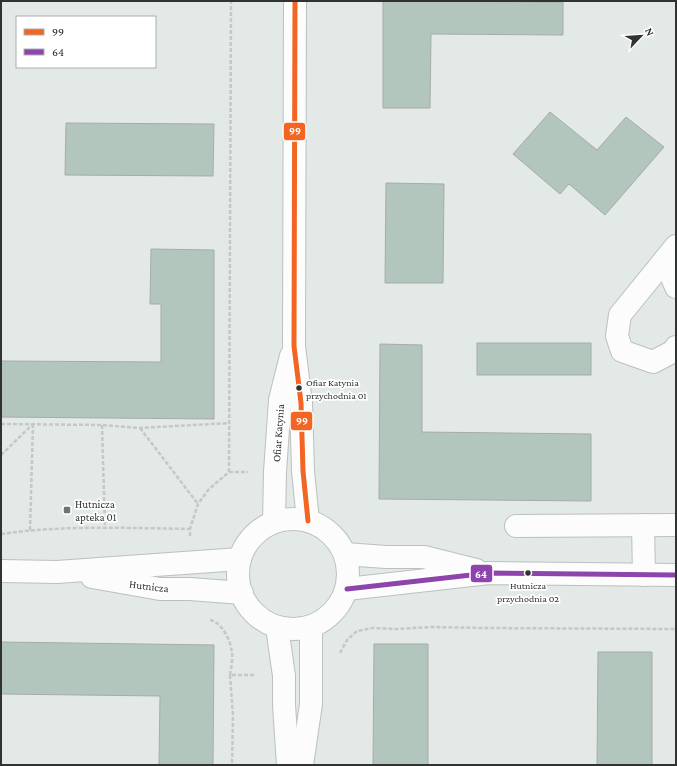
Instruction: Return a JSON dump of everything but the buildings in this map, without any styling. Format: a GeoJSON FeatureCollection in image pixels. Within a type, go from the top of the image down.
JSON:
{"type":"FeatureCollection","features":[{"type":"Feature","properties":{"kind":"street","name":"Ofiar Katynia"},"geometry":{"type":"LineString","coordinates":[[295,1],[294,346],[301,403],[303,471],[308,521]]}},
{"type":"Feature","properties":{"kind":"street"},"geometry":{"type":"LineString","coordinates":[[670,253],[676,287]]}},
{"type":"Feature","properties":{"kind":"street"},"geometry":{"type":"LineString","coordinates":[[670,253],[620,315],[617,336],[622,351],[653,362],[674,351],[676,347]]}},
{"type":"Feature","properties":{"kind":"street","name":"Ofiar Katynia"},"geometry":{"type":"LineString","coordinates":[[274,522],[275,472],[280,400],[294,346]]}},
{"type":"Feature","properties":{"kind":"street"},"geometry":{"type":"LineString","coordinates":[[291,519],[308,521],[323,528],[337,539],[345,554],[349,571],[347,589],[339,605],[327,618],[311,627],[294,630],[277,627],[261,619],[249,608],[242,593],[238,576],[240,559],[247,543],[259,531],[274,522],[291,519]]}},
{"type":"Feature","properties":{"kind":"street"},"geometry":{"type":"LineString","coordinates":[[643,525],[644,575]]}},
{"type":"Feature","properties":{"kind":"street"},"geometry":{"type":"LineString","coordinates":[[516,526],[676,525]]}},
{"type":"Feature","properties":{"kind":"street"},"geometry":{"type":"LineString","coordinates":[[345,554],[386,557],[424,557],[489,574]]}},
{"type":"Feature","properties":{"kind":"street","name":"Hutnicza"},"geometry":{"type":"LineString","coordinates":[[1,571],[57,572],[240,559]]}},
{"type":"Feature","properties":{"kind":"street","name":"Hutnicza"},"geometry":{"type":"LineString","coordinates":[[57,572],[160,589],[190,589],[242,593]]}},
{"type":"Feature","properties":{"kind":"street"},"geometry":{"type":"LineString","coordinates":[[347,589],[489,574],[676,575]]}},
{"type":"Feature","properties":{"kind":"street"},"geometry":{"type":"LineString","coordinates":[[277,627],[284,676],[284,704],[288,765]]}},
{"type":"Feature","properties":{"kind":"street"},"geometry":{"type":"LineString","coordinates":[[302,765],[311,704],[311,627]]}},
{"type":"Feature","properties":{"kind":"path"},"geometry":{"type":"LineString","coordinates":[[230,1],[230,472]]}},
{"type":"Feature","properties":{"kind":"path"},"geometry":{"type":"LineString","coordinates":[[1,424],[102,425],[139,428],[230,423]]}},
{"type":"Feature","properties":{"kind":"path"},"geometry":{"type":"LineString","coordinates":[[1,455],[33,424]]}},
{"type":"Feature","properties":{"kind":"path"},"geometry":{"type":"LineString","coordinates":[[30,530],[33,424]]}},
{"type":"Feature","properties":{"kind":"path"},"geometry":{"type":"LineString","coordinates":[[102,425],[105,528]]}},
{"type":"Feature","properties":{"kind":"path"},"geometry":{"type":"LineString","coordinates":[[139,428],[198,504]]}},
{"type":"Feature","properties":{"kind":"path"},"geometry":{"type":"LineString","coordinates":[[1,534],[30,530],[190,528]]}},
{"type":"Feature","properties":{"kind":"path"},"geometry":{"type":"LineString","coordinates":[[397,629],[431,627],[676,629]]}},
{"type":"Feature","properties":{"kind":"path"},"geometry":{"type":"LineString","coordinates":[[230,675],[233,716],[232,765]]}},
{"type":"Feature","properties":{"kind":"transit line","name":"99"},"geometry":{"type":"LineString","coordinates":[[295,1],[294,346],[301,403],[303,471],[308,521]]}},
{"type":"Feature","properties":{"kind":"transit line","name":"64"},"geometry":{"type":"LineString","coordinates":[[347,589],[489,573],[676,575]]}},
{"type":"Feature","properties":{"kind":"place","name":"Ofiar Katynia przychodnia 01"},"geometry":{"type":"Point","coordinates":[299,388]}},
{"type":"Feature","properties":{"kind":"place","name":"Hutnicza apteka 01"},"geometry":{"type":"Point","coordinates":[67,510]}},
{"type":"Feature","properties":{"kind":"place","name":"Hutnicza przychodnia 02"},"geometry":{"type":"Point","coordinates":[528,573]}}]}
